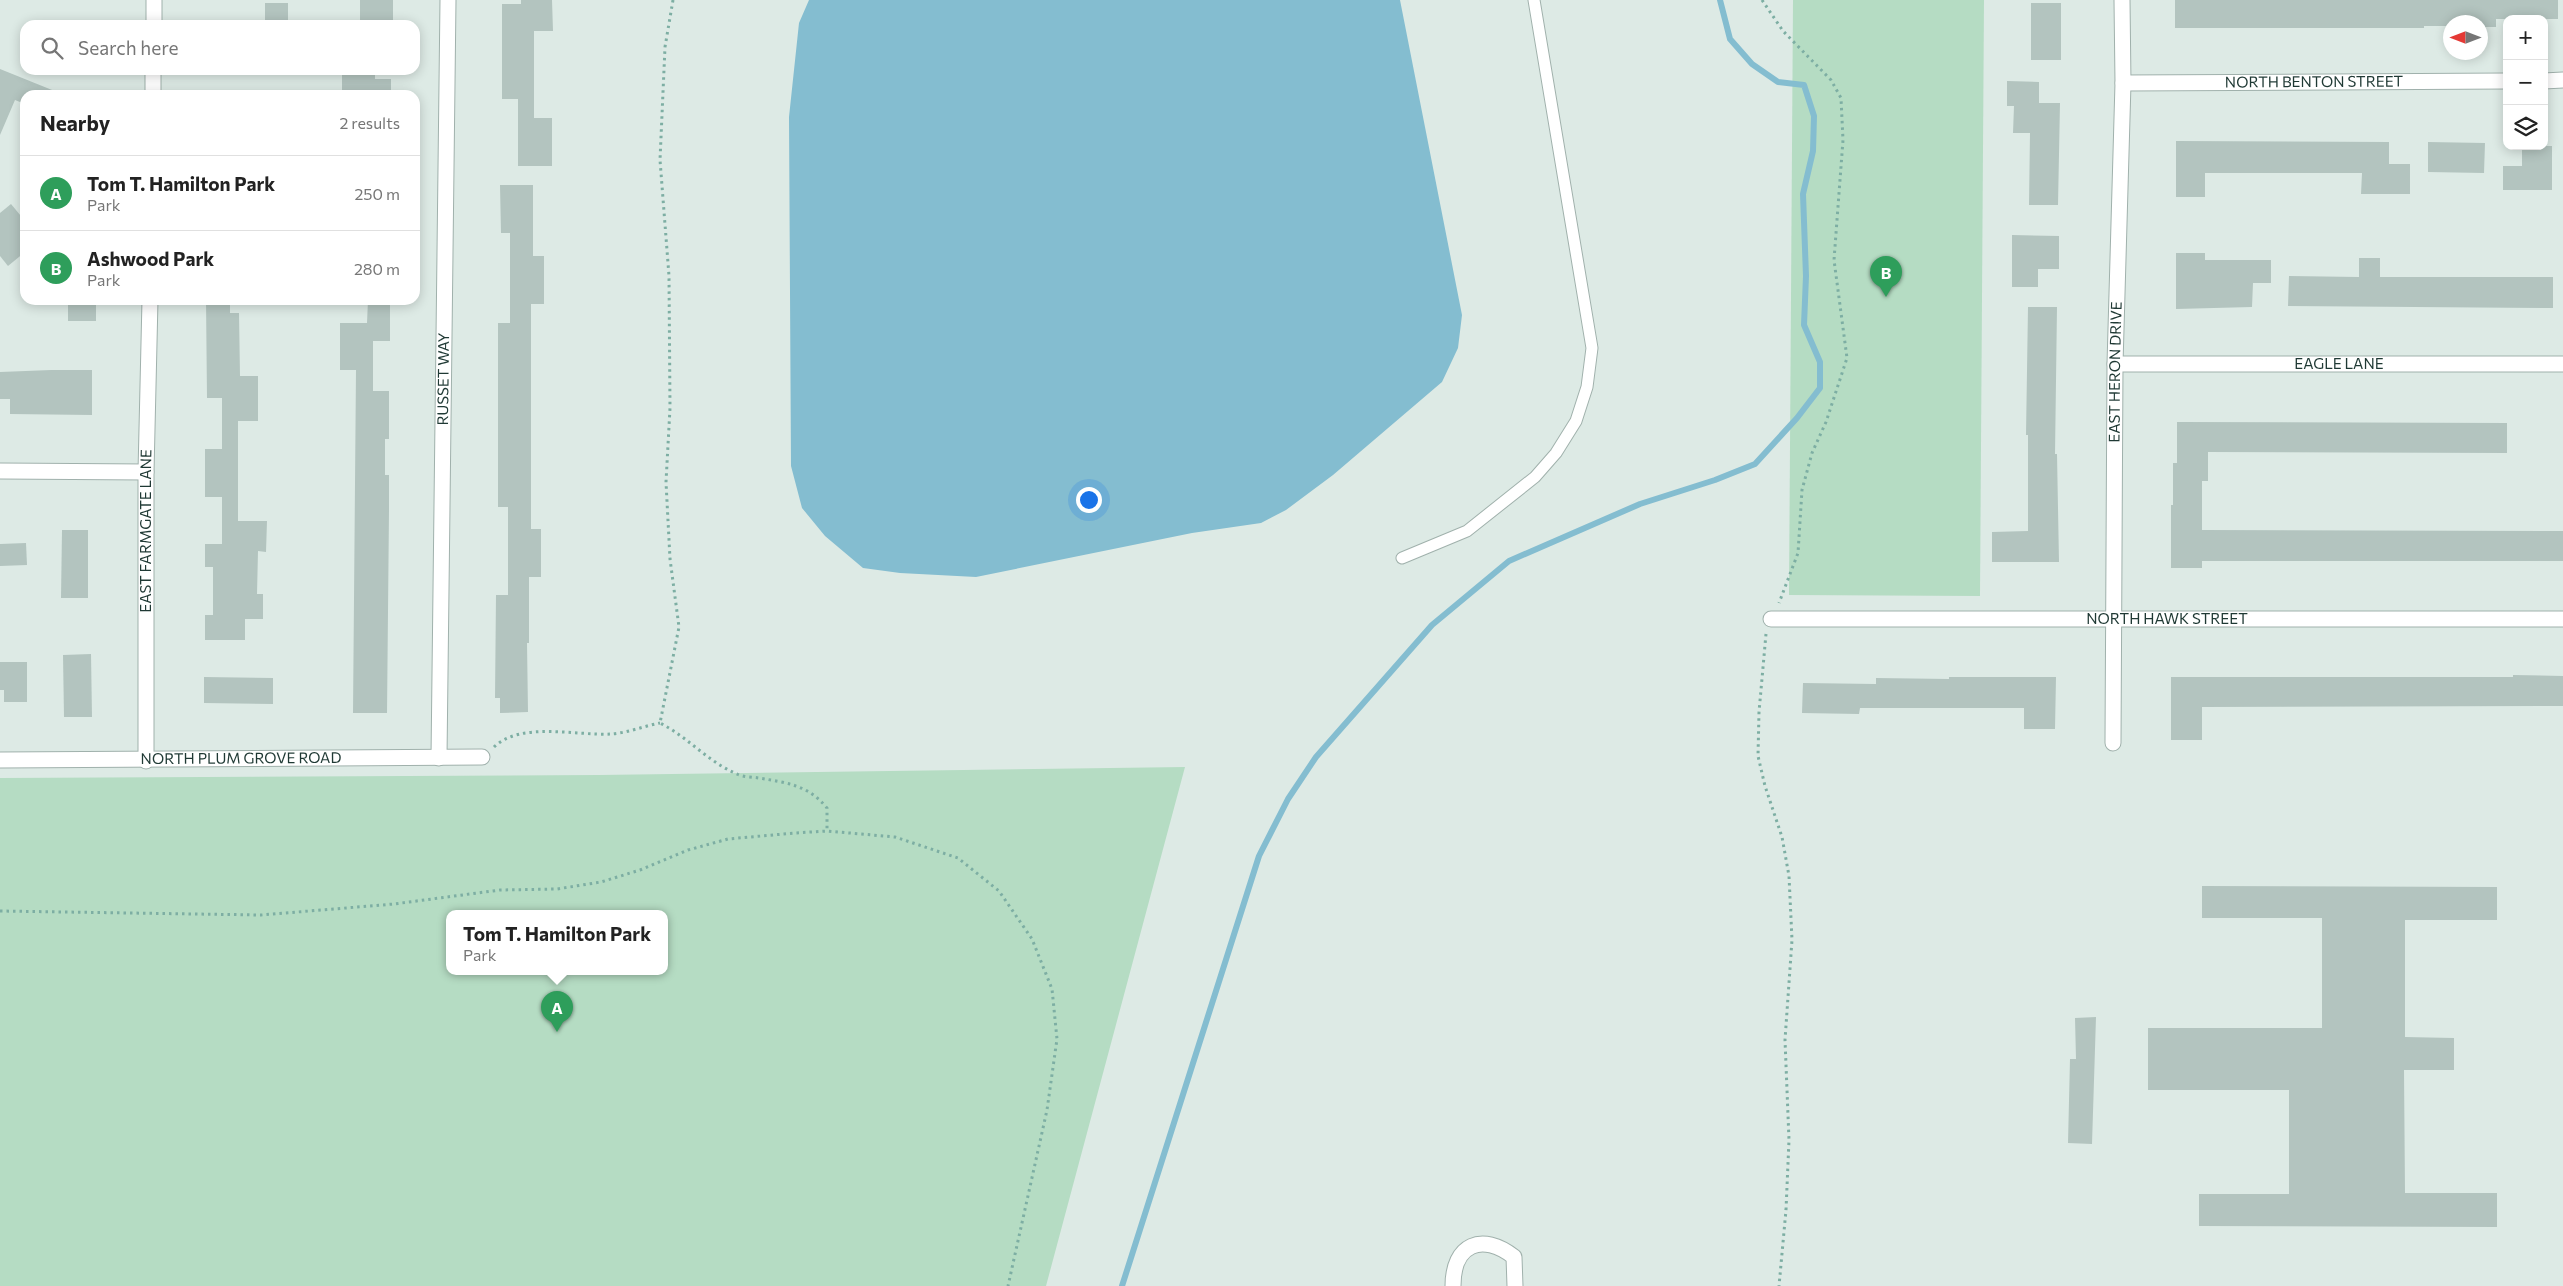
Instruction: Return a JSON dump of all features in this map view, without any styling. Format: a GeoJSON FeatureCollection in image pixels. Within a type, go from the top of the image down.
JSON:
{"type":"FeatureCollection","features":[{"type":"Feature","properties":{"kind":"street"},"geometry":{"type":"LineString","coordinates":[[154,0],[154,20]]}},
{"type":"Feature","properties":{"kind":"street","name":"RUSSET WAY"},"geometry":{"type":"LineString","coordinates":[[439,758],[448,0]]}},
{"type":"Feature","properties":{"kind":"street","name":"EAST HERON DRIVE"},"geometry":{"type":"LineString","coordinates":[[2113,743],[2115,364],[2123,83],[2122,0]]}},
{"type":"Feature","properties":{"kind":"street"},"geometry":{"type":"LineString","coordinates":[[153,75],[153,90]]}},
{"type":"Feature","properties":{"kind":"street"},"geometry":{"type":"LineString","coordinates":[[2548,80],[2563,80]]}},
{"type":"Feature","properties":{"kind":"street","name":"NORTH BENTON STREET"},"geometry":{"type":"LineString","coordinates":[[2123,83],[2503,81]]}},
{"type":"Feature","properties":{"kind":"street","name":"EAST FARMGATE LANE"},"geometry":{"type":"LineString","coordinates":[[146,761],[146,472],[150,305]]}},
{"type":"Feature","properties":{"kind":"street","name":"EAGLE LANE"},"geometry":{"type":"LineString","coordinates":[[2115,364],[2563,364]]}},
{"type":"Feature","properties":{"kind":"street"},"geometry":{"type":"LineString","coordinates":[[0,471],[146,472]]}},
{"type":"Feature","properties":{"kind":"street","name":"NORTH HAWK STREET"},"geometry":{"type":"LineString","coordinates":[[1771,619],[2563,619]]}},
{"type":"Feature","properties":{"kind":"street","name":"NORTH PLUM GROVE ROAD"},"geometry":{"type":"LineString","coordinates":[[0,760],[146,761],[482,758]]}},
{"type":"Feature","properties":{"kind":"street"},"geometry":{"type":"LineString","coordinates":[[1453,1286],[1453,1274],[1457,1259],[1467,1248],[1483,1243],[1500,1246],[1514,1257],[1515,1286]]}},
{"type":"Feature","properties":{"kind":"lane"},"geometry":{"type":"LineString","coordinates":[[1402,558],[1467,531],[1535,477],[1556,453],[1576,420],[1587,387],[1592,348],[1534,0]]}},
{"type":"Feature","properties":{"kind":"path"},"geometry":{"type":"LineString","coordinates":[[660,724],[679,628],[670,559],[666,482],[670,408],[669,276],[660,160],[665,47],[673,0]]}},
{"type":"Feature","properties":{"kind":"path"},"geometry":{"type":"LineString","coordinates":[[482,758],[504,737],[543,731],[612,734],[660,724],[676,731],[715,762],[738,775],[792,784],[816,794],[827,808],[827,831]]}},
{"type":"Feature","properties":{"kind":"path"},"geometry":{"type":"LineString","coordinates":[[0,911],[261,915],[394,904],[500,890],[557,890],[640,870],[688,850],[728,839],[827,831],[895,837],[958,858],[999,891],[1035,948],[1052,989],[1057,1039],[1047,1110],[1008,1286]]}},
{"type":"Feature","properties":{"kind":"green space"},"geometry":{"type":"Polygon","coordinates":[[[1793,0],[1984,0],[1980,596],[1789,595],[1793,0]]]}},
{"type":"Feature","properties":{"kind":"green space"},"geometry":{"type":"Polygon","coordinates":[[[1185,767],[1046,1286],[0,1286],[0,778],[599,775],[1185,767]]]}},
{"type":"Feature","properties":{"kind":"water"},"geometry":{"type":"Polygon","coordinates":[[[809,0],[1400,0],[1462,315],[1458,348],[1442,382],[1333,475],[1286,510],[1261,523],[1192,533],[976,577],[900,573],[863,568],[825,536],[802,508],[791,466],[789,117],[799,23],[809,0]]]}},
{"type":"Feature","properties":{"kind":"building"},"geometry":{"type":"Polygon","coordinates":[[[360,0],[393,0],[393,20],[360,20],[360,0]]]}},
{"type":"Feature","properties":{"kind":"building"},"geometry":{"type":"Polygon","coordinates":[[[521,0],[552,0],[553,31],[534,31],[534,118],[552,118],[552,166],[518,166],[518,99],[502,99],[502,4],[521,4],[521,0]]]}},
{"type":"Feature","properties":{"kind":"building"},"geometry":{"type":"Polygon","coordinates":[[[2175,0],[2558,0],[2558,19],[2548,19],[2548,15],[2503,15],[2503,19],[2496,19],[2496,27],[2488,27],[2488,15],[2443,15],[2443,26],[2424,26],[2424,28],[2175,28],[2175,0]]]}},
{"type":"Feature","properties":{"kind":"building"},"geometry":{"type":"Polygon","coordinates":[[[265,3],[288,3],[288,20],[265,20],[265,3]]]}},
{"type":"Feature","properties":{"kind":"building"},"geometry":{"type":"Polygon","coordinates":[[[2031,3],[2061,3],[2061,60],[2031,60],[2031,3]]]}},
{"type":"Feature","properties":{"kind":"building"},"geometry":{"type":"Polygon","coordinates":[[[0,69],[52,90],[20,90],[20,102],[15,100],[0,135],[0,69]]]}},
{"type":"Feature","properties":{"kind":"building"},"geometry":{"type":"Polygon","coordinates":[[[342,75],[375,75],[375,79],[391,79],[391,90],[342,90],[342,75]]]}},
{"type":"Feature","properties":{"kind":"building"},"geometry":{"type":"Polygon","coordinates":[[[2007,81],[2039,82],[2039,103],[2060,103],[2058,205],[2029,205],[2030,133],[2013,133],[2014,106],[2007,106],[2007,81]]]}},
{"type":"Feature","properties":{"kind":"building"},"geometry":{"type":"Polygon","coordinates":[[[2176,141],[2389,142],[2389,164],[2410,164],[2410,194],[2361,194],[2362,173],[2205,173],[2205,197],[2176,197],[2176,141]]]}},
{"type":"Feature","properties":{"kind":"building"},"geometry":{"type":"Polygon","coordinates":[[[2428,142],[2485,143],[2484,173],[2428,172],[2428,142]]]}},
{"type":"Feature","properties":{"kind":"building"},"geometry":{"type":"Polygon","coordinates":[[[2548,146],[2552,146],[2552,190],[2503,190],[2503,166],[2522,166],[2522,150],[2548,150],[2548,146]]]}},
{"type":"Feature","properties":{"kind":"building"},"geometry":{"type":"Polygon","coordinates":[[[500,185],[533,185],[533,256],[544,256],[544,304],[531,304],[531,529],[541,529],[541,577],[529,577],[529,643],[527,643],[528,712],[500,713],[500,698],[495,698],[496,595],[508,595],[508,507],[498,507],[498,323],[510,323],[510,233],[501,233],[500,185]]]}},
{"type":"Feature","properties":{"kind":"building"},"geometry":{"type":"Polygon","coordinates":[[[11,204],[20,215],[20,256],[8,266],[0,256],[0,213],[11,204]]]}},
{"type":"Feature","properties":{"kind":"building"},"geometry":{"type":"Polygon","coordinates":[[[2012,235],[2059,236],[2059,269],[2038,269],[2038,287],[2012,287],[2012,235]]]}},
{"type":"Feature","properties":{"kind":"building"},"geometry":{"type":"Polygon","coordinates":[[[2176,253],[2205,253],[2205,260],[2271,260],[2271,283],[2253,283],[2252,307],[2176,309],[2176,253]]]}},
{"type":"Feature","properties":{"kind":"building"},"geometry":{"type":"Polygon","coordinates":[[[2359,258],[2380,258],[2380,277],[2553,277],[2553,308],[2288,306],[2289,276],[2359,277],[2359,258]]]}},
{"type":"Feature","properties":{"kind":"building"},"geometry":{"type":"Polygon","coordinates":[[[68,305],[96,305],[96,321],[68,321],[68,305]]]}},
{"type":"Feature","properties":{"kind":"building"},"geometry":{"type":"Polygon","coordinates":[[[206,305],[230,305],[230,313],[239,313],[240,376],[258,376],[258,421],[238,421],[238,521],[267,521],[266,552],[258,551],[257,594],[263,594],[263,619],[245,619],[245,640],[205,640],[205,615],[213,615],[213,567],[205,567],[205,544],[222,544],[222,497],[205,497],[205,449],[222,449],[222,398],[207,398],[206,305]]]}},
{"type":"Feature","properties":{"kind":"building"},"geometry":{"type":"Polygon","coordinates":[[[368,305],[390,305],[390,341],[373,341],[373,391],[389,391],[389,439],[385,439],[385,475],[389,475],[387,713],[353,713],[356,370],[340,370],[340,323],[367,323],[368,305]]]}},
{"type":"Feature","properties":{"kind":"building"},"geometry":{"type":"Polygon","coordinates":[[[2028,307],[2057,307],[2055,454],[2057,454],[2059,562],[1992,562],[1992,532],[2028,531],[2028,435],[2026,435],[2028,307]]]}},
{"type":"Feature","properties":{"kind":"building"},"geometry":{"type":"Polygon","coordinates":[[[92,370],[92,415],[10,414],[10,399],[0,399],[0,372],[92,370]]]}},
{"type":"Feature","properties":{"kind":"building"},"geometry":{"type":"Polygon","coordinates":[[[2177,422],[2507,423],[2507,453],[2208,452],[2208,481],[2202,481],[2202,530],[2563,531],[2563,561],[2202,561],[2202,568],[2171,568],[2171,505],[2173,505],[2173,463],[2177,463],[2177,422]]]}},
{"type":"Feature","properties":{"kind":"building"},"geometry":{"type":"Polygon","coordinates":[[[62,530],[88,530],[88,598],[61,598],[62,530]]]}},
{"type":"Feature","properties":{"kind":"building"},"geometry":{"type":"Polygon","coordinates":[[[26,543],[27,565],[0,566],[0,544],[26,543]]]}},
{"type":"Feature","properties":{"kind":"building"},"geometry":{"type":"Polygon","coordinates":[[[91,654],[92,717],[64,717],[63,655],[91,654]]]}},
{"type":"Feature","properties":{"kind":"building"},"geometry":{"type":"Polygon","coordinates":[[[0,662],[27,662],[27,702],[4,702],[4,690],[0,690],[0,662]]]}},
{"type":"Feature","properties":{"kind":"building"},"geometry":{"type":"Polygon","coordinates":[[[2513,675],[2563,676],[2563,706],[2202,707],[2202,740],[2171,740],[2171,677],[2513,677],[2513,675]]]}},
{"type":"Feature","properties":{"kind":"building"},"geometry":{"type":"Polygon","coordinates":[[[204,677],[273,678],[273,704],[204,703],[204,677]]]}},
{"type":"Feature","properties":{"kind":"building"},"geometry":{"type":"Polygon","coordinates":[[[1949,677],[2056,677],[2055,729],[2024,729],[2024,708],[1860,708],[1859,714],[1802,713],[1803,683],[1876,684],[1876,678],[1949,679],[1949,677]]]}},
{"type":"Feature","properties":{"kind":"building"},"geometry":{"type":"Polygon","coordinates":[[[2202,886],[2497,887],[2497,920],[2405,920],[2405,1037],[2454,1038],[2454,1070],[2404,1070],[2405,1193],[2497,1193],[2497,1227],[2199,1226],[2199,1194],[2289,1194],[2289,1090],[2148,1090],[2148,1028],[2322,1028],[2322,918],[2202,918],[2202,886]]]}},
{"type":"Feature","properties":{"kind":"building"},"geometry":{"type":"Polygon","coordinates":[[[2096,1017],[2092,1144],[2068,1143],[2070,1059],[2076,1059],[2075,1018],[2096,1017]]]}},
{"type":"Feature","properties":{"kind":"waterway"},"geometry":{"type":"LineString","coordinates":[[1122,1286],[1259,856],[1288,799],[1316,757],[1432,625],[1509,561],[1640,504],[1715,480],[1755,464],[1797,418],[1820,388],[1820,362],[1804,325],[1806,276],[1803,194],[1813,151],[1814,116],[1804,85],[1778,82],[1752,64],[1730,39],[1720,0]]}},
{"type":"Feature","properties":{"kind":"place","name":"Ashwood Park"},"geometry":{"type":"Point","coordinates":[1886,297]}},
{"type":"Feature","properties":{"kind":"place","name":"Tom T. Hamilton Park"},"geometry":{"type":"Point","coordinates":[557,1032]}}]}
